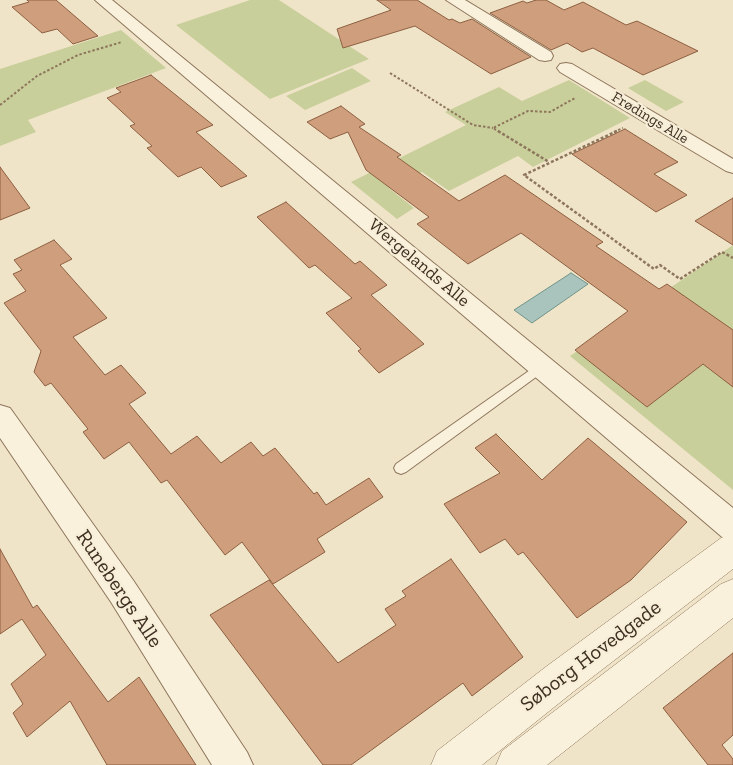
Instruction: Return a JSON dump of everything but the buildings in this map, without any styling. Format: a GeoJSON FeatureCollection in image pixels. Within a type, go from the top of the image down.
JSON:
{"type":"FeatureCollection","features":[{"type":"Feature","properties":{"kind":"street","name":"Wergelands Alle"},"geometry":{"type":"LineString","coordinates":[[103,0],[543,366],[733,527]]}},
{"type":"Feature","properties":{"kind":"street"},"geometry":{"type":"LineString","coordinates":[[454,0],[545,56]]}},
{"type":"Feature","properties":{"kind":"street","name":"Frødings Alle"},"geometry":{"type":"LineString","coordinates":[[566,68],[733,167]]}},
{"type":"Feature","properties":{"kind":"street","name":"Runebergs Alle"},"geometry":{"type":"LineString","coordinates":[[0,416],[122,591],[234,765]]}},
{"type":"Feature","properties":{"kind":"street","name":"Søborg Hovedgade"},"geometry":{"type":"LineString","coordinates":[[451,765],[560,679],[733,549]]}},
{"type":"Feature","properties":{"kind":"street","name":"Søborg Hovedgade"},"geometry":{"type":"LineString","coordinates":[[516,765],[733,596]]}},
{"type":"Feature","properties":{"kind":"lane"},"geometry":{"type":"LineString","coordinates":[[401,468],[543,366]]}},
{"type":"Feature","properties":{"kind":"path"},"geometry":{"type":"LineString","coordinates":[[0,105],[36,76],[78,54],[146,36]]}},
{"type":"Feature","properties":{"kind":"path"},"geometry":{"type":"LineString","coordinates":[[390,73],[473,125],[493,128],[550,163]]}},
{"type":"Feature","properties":{"kind":"path"},"geometry":{"type":"LineString","coordinates":[[493,128],[528,112],[550,112],[575,98]]}},
{"type":"Feature","properties":{"kind":"path"},"geometry":{"type":"LineString","coordinates":[[647,116],[524,175],[654,269],[660,265],[680,279],[722,252],[733,258]]}},
{"type":"Feature","properties":{"kind":"green space"},"geometry":{"type":"Polygon","coordinates":[[[250,0],[279,0],[369,59],[270,99],[176,25],[250,0]]]}},
{"type":"Feature","properties":{"kind":"green space"},"geometry":{"type":"Polygon","coordinates":[[[121,30],[166,68],[28,120],[36,132],[0,146],[0,69],[121,30]]]}},
{"type":"Feature","properties":{"kind":"green space"},"geometry":{"type":"Polygon","coordinates":[[[352,68],[371,81],[305,110],[286,96],[352,68]]]}},
{"type":"Feature","properties":{"kind":"green space"},"geometry":{"type":"Polygon","coordinates":[[[569,80],[630,118],[533,167],[518,156],[449,191],[422,172],[389,188],[414,208],[397,219],[351,182],[466,125],[445,112],[499,87],[522,101],[569,80]]]}},
{"type":"Feature","properties":{"kind":"green space"},"geometry":{"type":"Polygon","coordinates":[[[645,80],[684,102],[666,111],[628,88],[645,80]]]}},
{"type":"Feature","properties":{"kind":"green space"},"geometry":{"type":"Polygon","coordinates":[[[733,245],[733,490],[570,356],[733,245]]]}},
{"type":"Feature","properties":{"kind":"water"},"geometry":{"type":"Polygon","coordinates":[[[571,273],[588,284],[532,323],[514,310],[571,273]]]}}]}
